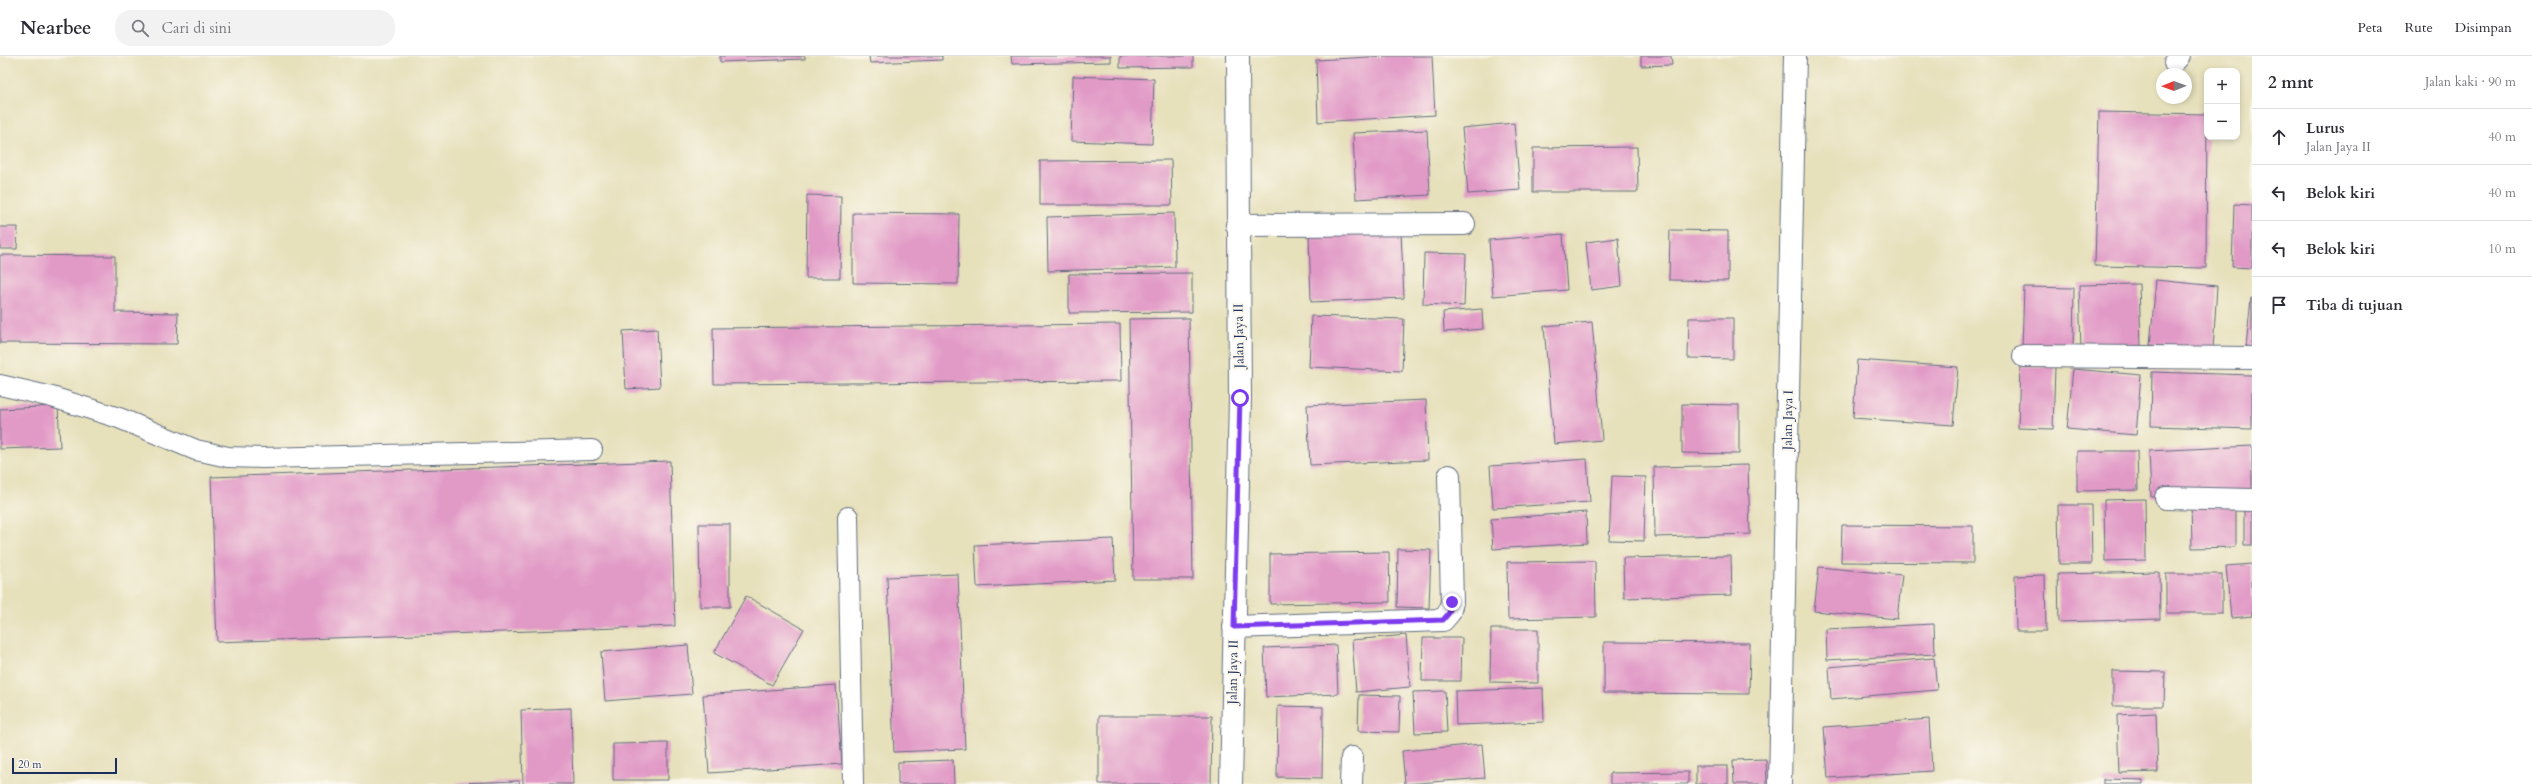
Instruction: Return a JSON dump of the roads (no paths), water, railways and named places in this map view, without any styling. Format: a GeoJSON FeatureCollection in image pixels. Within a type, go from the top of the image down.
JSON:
{"type":"FeatureCollection","features":[{"type":"Feature","properties":{"kind":"street","name":"Jalan Jaya II"},"geometry":{"type":"LineString","coordinates":[[1231,784],[1240,398],[1237,225],[1238,56]]}},
{"type":"Feature","properties":{"kind":"street","name":"Jalan Jaya I"},"geometry":{"type":"LineString","coordinates":[[1780,784],[1795,56]]}},
{"type":"Feature","properties":{"kind":"street"},"geometry":{"type":"LineString","coordinates":[[1237,225],[1464,224]]}},
{"type":"Feature","properties":{"kind":"street"},"geometry":{"type":"LineString","coordinates":[[2024,356],[2252,358]]}},
{"type":"Feature","properties":{"kind":"street"},"geometry":{"type":"LineString","coordinates":[[1234,627],[1443,620],[1449,613],[1452,602],[1449,476]]}},
{"type":"Feature","properties":{"kind":"street"},"geometry":{"type":"LineString","coordinates":[[2166,498],[2252,500]]}},
{"type":"Feature","properties":{"kind":"street"},"geometry":{"type":"LineString","coordinates":[[1351,784],[1352,758]]}},
{"type":"Feature","properties":{"kind":"lane"},"geometry":{"type":"LineString","coordinates":[[0,385],[52,397],[119,418],[196,450],[228,457],[263,458],[592,450]]}},
{"type":"Feature","properties":{"kind":"lane"},"geometry":{"type":"LineString","coordinates":[[848,516],[853,784]]}}]}
